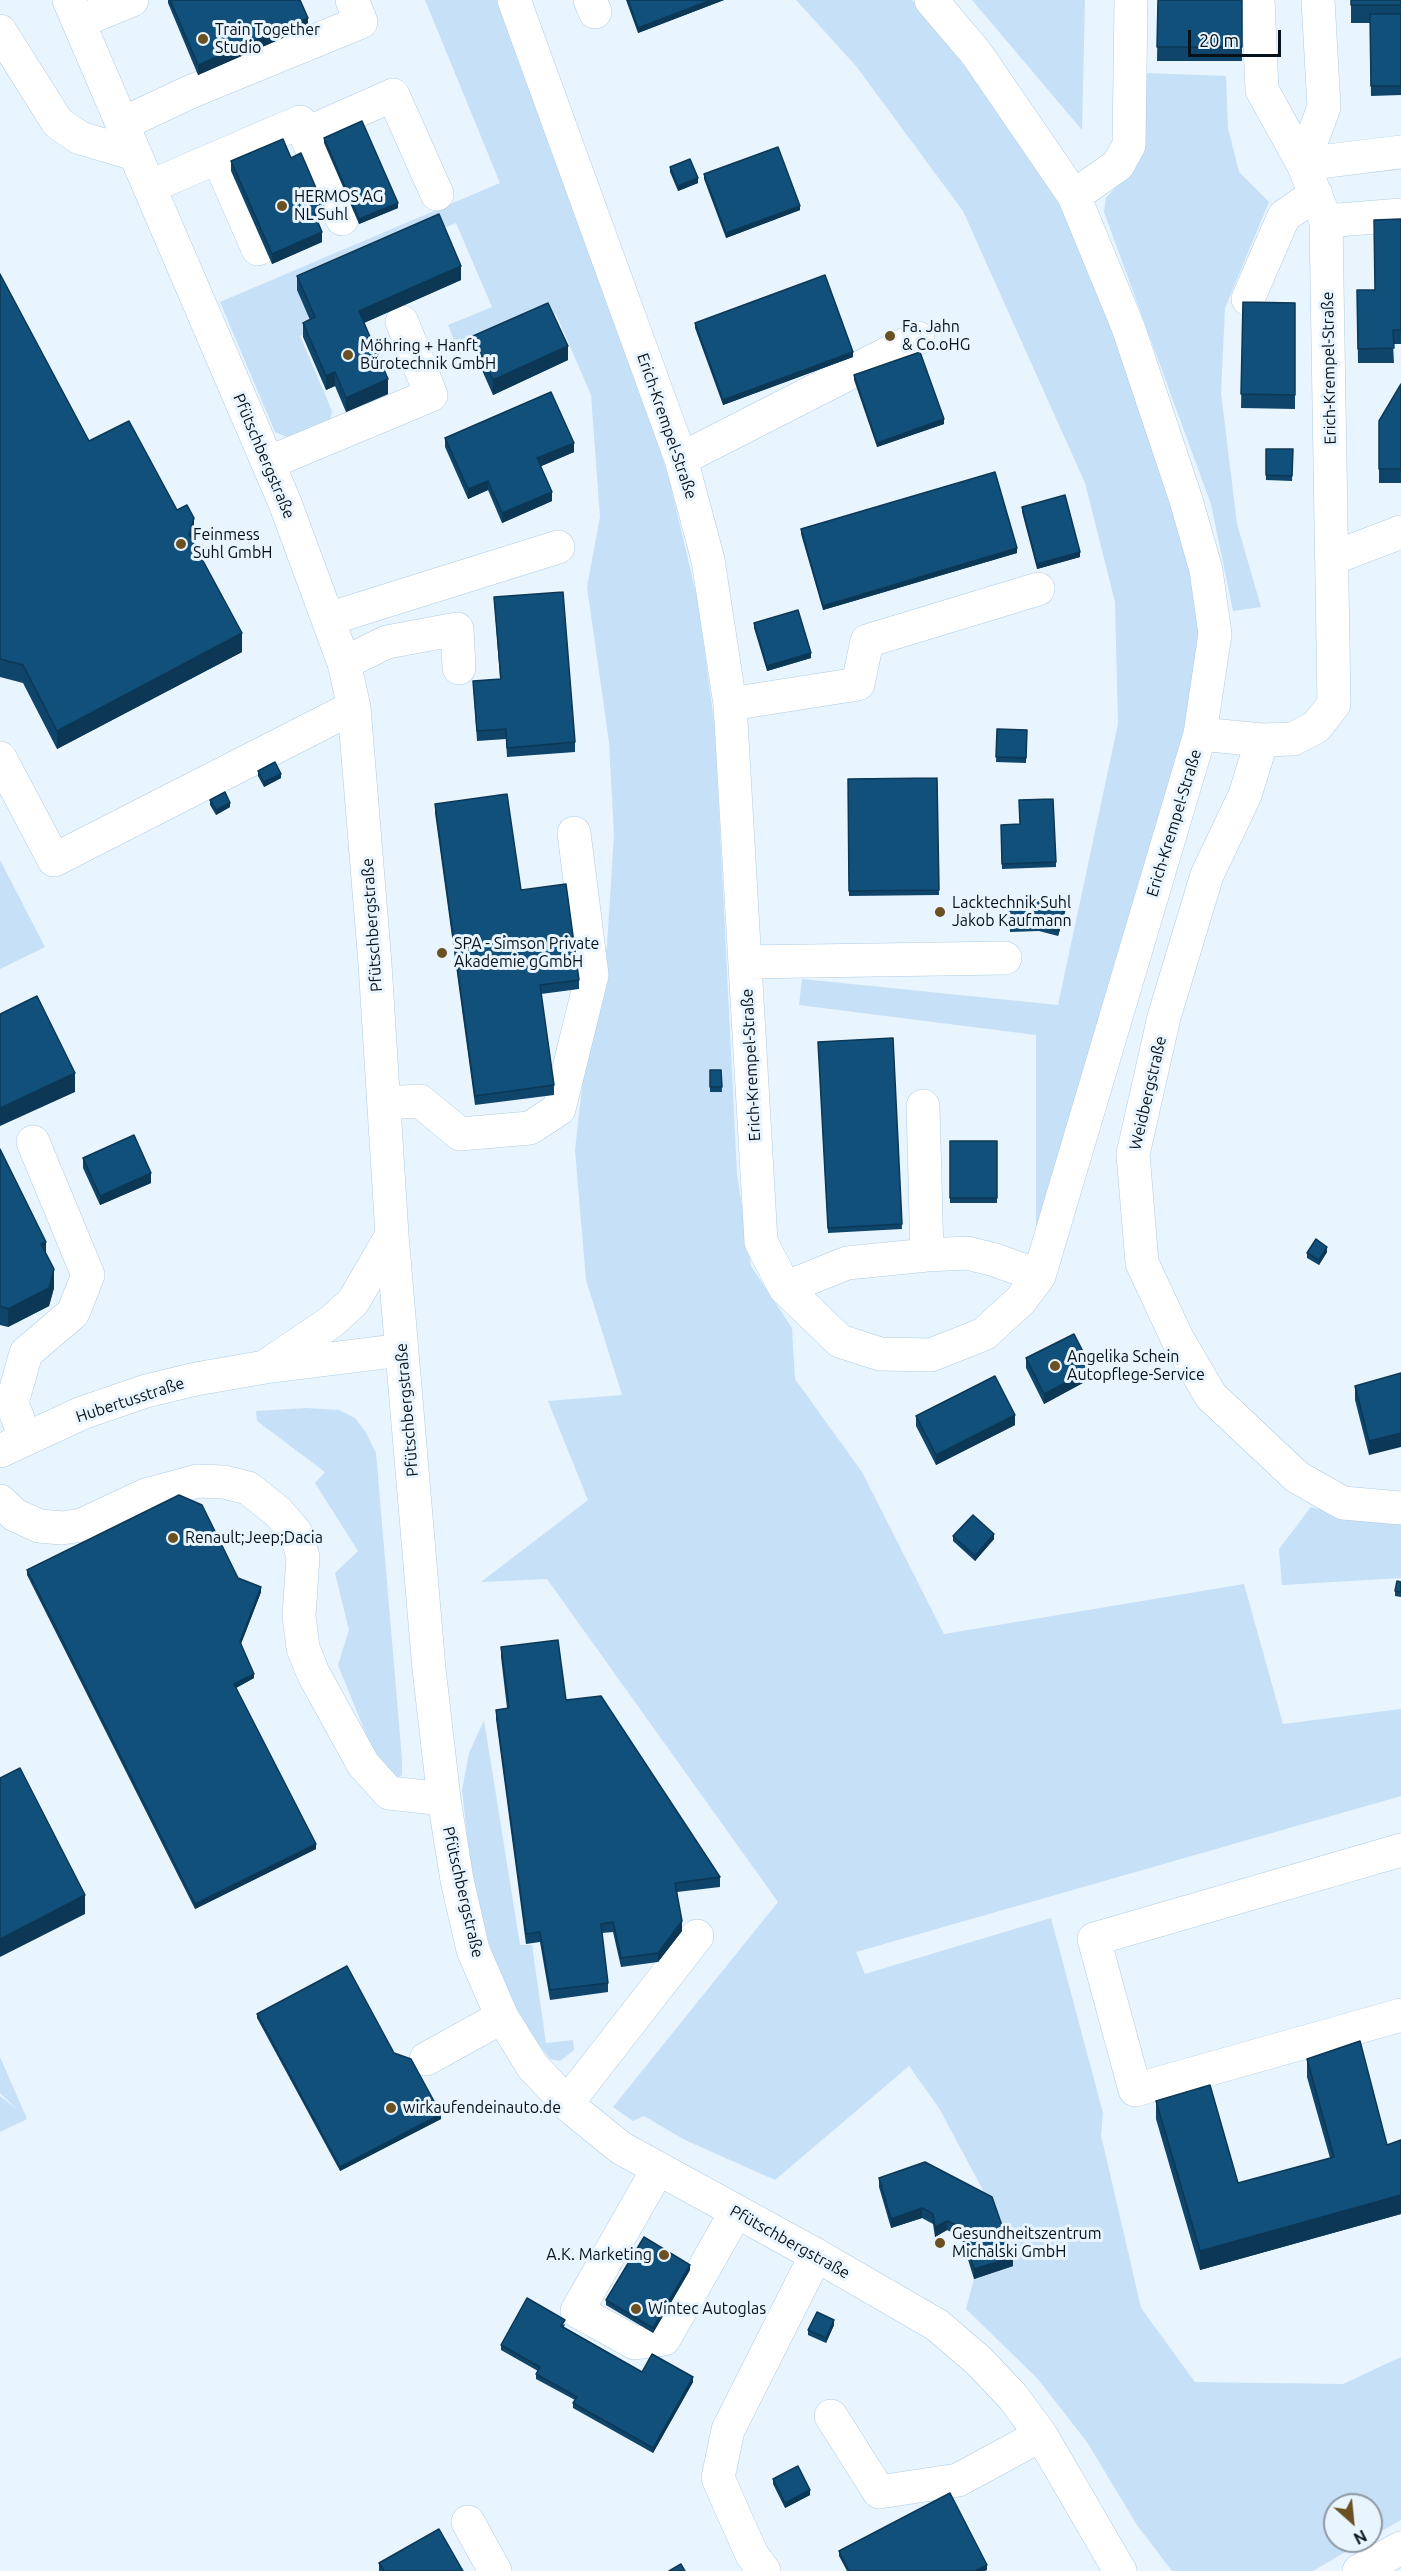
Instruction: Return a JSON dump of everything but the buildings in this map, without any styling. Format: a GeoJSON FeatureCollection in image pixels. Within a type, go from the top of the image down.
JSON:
{"type":"FeatureCollection","features":[{"type":"Feature","properties":{"kind":"street"},"geometry":{"type":"LineString","coordinates":[[74,11],[132,0]]}},
{"type":"Feature","properties":{"kind":"street"},"geometry":{"type":"LineString","coordinates":[[122,124],[190,92],[361,22],[352,0]]}},
{"type":"Feature","properties":{"kind":"street","name":"Erich-Krempel-Straße"},"geometry":{"type":"LineString","coordinates":[[514,0],[681,459],[708,560],[730,704],[761,1242],[785,1288],[840,1341],[880,1354],[931,1355],[984,1334],[1021,1300],[1039,1276],[1200,734],[1215,634],[1206,570],[1186,500],[1128,327],[1074,196],[976,53],[931,0]]}},
{"type":"Feature","properties":{"kind":"street"},"geometry":{"type":"LineString","coordinates":[[1074,196],[1118,165],[1129,145],[1131,0]]}},
{"type":"Feature","properties":{"kind":"street","name":"Erich-Krempel-Straße"},"geometry":{"type":"LineString","coordinates":[[1200,734],[1262,740],[1293,739],[1316,727],[1334,704],[1333,558],[1321,207],[1303,164],[1262,90],[1258,0]]}},
{"type":"Feature","properties":{"kind":"street"},"geometry":{"type":"LineString","coordinates":[[1318,0],[1324,107],[1303,164],[1401,152]]}},
{"type":"Feature","properties":{"kind":"street","name":"Pfütschbergstraße"},"geometry":{"type":"LineString","coordinates":[[74,11],[268,463],[344,663],[354,707],[361,765],[392,1235],[427,1646],[444,1798],[457,1880],[473,1950],[502,2017],[533,2067],[567,2103],[621,2148],[816,2255],[937,2325],[979,2361],[1013,2397],[1041,2436],[1120,2571]]}},
{"type":"Feature","properties":{"kind":"street"},"geometry":{"type":"LineString","coordinates":[[0,31],[58,123],[80,138],[135,154]]}},
{"type":"Feature","properties":{"kind":"street"},"geometry":{"type":"LineString","coordinates":[[305,134],[393,95],[437,195]]}},
{"type":"Feature","properties":{"kind":"street"},"geometry":{"type":"LineString","coordinates":[[149,187],[300,122],[342,219]]}},
{"type":"Feature","properties":{"kind":"street"},"geometry":{"type":"LineString","coordinates":[[218,158],[258,249]]}},
{"type":"Feature","properties":{"kind":"street"},"geometry":{"type":"LineString","coordinates":[[1248,299],[1284,216],[1321,207],[1401,215]]}},
{"type":"Feature","properties":{"kind":"street"},"geometry":{"type":"LineString","coordinates":[[268,463],[431,395],[402,322]]}},
{"type":"Feature","properties":{"kind":"street"},"geometry":{"type":"LineString","coordinates":[[681,459],[918,338]]}},
{"type":"Feature","properties":{"kind":"street"},"geometry":{"type":"LineString","coordinates":[[1333,558],[1401,532]]}},
{"type":"Feature","properties":{"kind":"street"},"geometry":{"type":"LineString","coordinates":[[328,619],[558,547]]}},
{"type":"Feature","properties":{"kind":"street"},"geometry":{"type":"LineString","coordinates":[[730,704],[858,684],[867,641],[1038,589]]}},
{"type":"Feature","properties":{"kind":"street"},"geometry":{"type":"LineString","coordinates":[[344,663],[387,642],[457,629],[459,668]]}},
{"type":"Feature","properties":{"kind":"street"},"geometry":{"type":"LineString","coordinates":[[0,758],[54,860],[354,707]]}},
{"type":"Feature","properties":{"kind":"street","name":"Weidbergstraße"},"geometry":{"type":"LineString","coordinates":[[1262,740],[1245,795],[1207,875],[1162,1028],[1133,1154],[1142,1263],[1178,1340],[1212,1396],[1297,1477],[1343,1503],[1401,1508]]}},
{"type":"Feature","properties":{"kind":"street"},"geometry":{"type":"LineString","coordinates":[[384,1103],[420,1101],[460,1134],[530,1128],[559,1109],[592,975],[574,833]]}},
{"type":"Feature","properties":{"kind":"street"},"geometry":{"type":"LineString","coordinates":[[746,962],[1005,958]]}},
{"type":"Feature","properties":{"kind":"street"},"geometry":{"type":"LineString","coordinates":[[923,1106],[927,1255]]}},
{"type":"Feature","properties":{"kind":"street"},"geometry":{"type":"LineString","coordinates":[[13,1444],[12,1403],[26,1353],[73,1313],[88,1275],[33,1142]]}},
{"type":"Feature","properties":{"kind":"street","name":"Hubertusstraße"},"geometry":{"type":"LineString","coordinates":[[265,1367],[331,1323],[353,1302],[392,1235]]}},
{"type":"Feature","properties":{"kind":"street"},"geometry":{"type":"LineString","coordinates":[[785,1288],[847,1263],[967,1253],[995,1260],[1039,1276]]}},
{"type":"Feature","properties":{"kind":"street","name":"Hubertusstraße"},"geometry":{"type":"LineString","coordinates":[[13,1444],[82,1413],[146,1391],[196,1379],[265,1367],[402,1350]]}},
{"type":"Feature","properties":{"kind":"street"},"geometry":{"type":"LineString","coordinates":[[0,1501],[15,1515],[39,1526],[62,1528],[82,1525],[146,1495],[198,1481],[224,1482],[248,1488],[278,1512],[296,1533],[303,1557],[299,1616],[303,1648],[313,1674],[363,1764],[389,1793],[444,1798]]}},
{"type":"Feature","properties":{"kind":"street"},"geometry":{"type":"LineString","coordinates":[[1401,1850],[1094,1939],[1135,2090],[1401,2015]]}},
{"type":"Feature","properties":{"kind":"street"},"geometry":{"type":"LineString","coordinates":[[567,2103],[697,1936]]}},
{"type":"Feature","properties":{"kind":"street"},"geometry":{"type":"LineString","coordinates":[[426,2059],[502,2017]]}},
{"type":"Feature","properties":{"kind":"street"},"geometry":{"type":"LineString","coordinates":[[658,2169],[577,2311],[635,2343],[664,2339],[736,2212]]}},
{"type":"Feature","properties":{"kind":"street"},"geometry":{"type":"LineString","coordinates":[[764,2571],[752,2555],[718,2478],[728,2430],[816,2255]]}},
{"type":"Feature","properties":{"kind":"street"},"geometry":{"type":"LineString","coordinates":[[831,2416],[879,2492],[958,2480],[1041,2436]]}},
{"type":"Feature","properties":{"kind":"street"},"geometry":{"type":"LineString","coordinates":[[468,2522],[495,2571]]}},
{"type":"Feature","properties":{"kind":"street"},"geometry":{"type":"LineString","coordinates":[[1359,2571],[1401,2548]]}},
{"type":"Feature","properties":{"kind":"shaded area"},"geometry":{"type":"Polygon","coordinates":[[[425,0],[497,0],[608,288],[669,479],[698,602],[715,729],[737,1174],[751,1266],[792,1328],[795,1379],[862,1472],[944,1634],[1244,1584],[1283,1724],[1401,1709],[1401,1796],[856,1952],[865,1974],[1051,1918],[1103,2113],[1101,2135],[1141,2308],[1195,2382],[1343,2384],[1401,2357],[1401,2520],[1383,2530],[1383,2493],[1323,2493],[1323,2553],[1344,2553],[1313,2571],[1172,2571],[1137,2525],[1087,2442],[1037,2378],[966,2309],[974,2279],[1013,2266],[992,2207],[939,2108],[909,2066],[775,2180],[685,2140],[644,2116],[633,2121],[613,2107],[778,1902],[547,1579],[481,1582],[588,1500],[548,1401],[622,1395],[586,1280],[575,1150],[586,1051],[607,946],[614,834],[609,742],[587,587],[600,517],[591,395],[556,314],[460,355],[448,325],[492,307],[456,223],[298,289],[315,330],[300,336],[332,411],[330,420],[287,437],[275,432],[220,302],[500,183],[425,0]]]}},
{"type":"Feature","properties":{"kind":"shaded area"},"geometry":{"type":"Polygon","coordinates":[[[796,0],[912,0],[950,45],[1066,208],[1190,535],[1204,639],[1183,748],[1036,1228],[1036,1035],[799,1005],[802,979],[1058,1005],[1118,724],[1115,602],[1085,483],[963,211],[856,66],[796,0]]]}},
{"type":"Feature","properties":{"kind":"shaded area"},"geometry":{"type":"Polygon","coordinates":[[[972,0],[1085,0],[1082,130],[972,0]]]}},
{"type":"Feature","properties":{"kind":"shaded area"},"geometry":{"type":"Polygon","coordinates":[[[1145,73],[1226,76],[1228,128],[1239,172],[1269,202],[1225,308],[1221,393],[1237,524],[1261,607],[1233,611],[1211,504],[1104,212],[1106,198],[1125,177],[1145,73]]]}},
{"type":"Feature","properties":{"kind":"shaded area"},"geometry":{"type":"Polygon","coordinates":[[[0,860],[45,947],[0,969],[0,860]]]}},
{"type":"Feature","properties":{"kind":"shaded area"},"geometry":{"type":"Polygon","coordinates":[[[306,1408],[339,1410],[355,1418],[365,1431],[376,1453],[402,1759],[402,1775],[399,1777],[392,1776],[379,1766],[338,1665],[349,1630],[335,1573],[358,1551],[315,1483],[325,1472],[257,1421],[256,1411],[306,1408]]]}},
{"type":"Feature","properties":{"kind":"shaded area"},"geometry":{"type":"Polygon","coordinates":[[[1311,1507],[1349,1517],[1401,1519],[1401,1578],[1282,1585],[1279,1549],[1311,1507]]]}},
{"type":"Feature","properties":{"kind":"shaded area"},"geometry":{"type":"Polygon","coordinates":[[[484,1720],[520,1945],[532,1945],[546,2043],[573,2040],[574,2050],[560,2061],[550,2059],[526,2027],[500,1976],[482,1922],[470,1860],[462,1790],[469,1753],[484,1720]]]}},
{"type":"Feature","properties":{"kind":"shaded area"},"geometry":{"type":"Polygon","coordinates":[[[0,2057],[27,2119],[0,2132],[0,2096],[18,2110],[0,2093],[0,2057]]]}},
{"type":"Feature","properties":{"kind":"place","name":"Train Together Studio"},"geometry":{"type":"Point","coordinates":[203,39]}},
{"type":"Feature","properties":{"kind":"place","name":"HERMOS AG NL Suhl"},"geometry":{"type":"Point","coordinates":[282,206]}},
{"type":"Feature","properties":{"kind":"place","name":"Fa. Jahn & Co.oHG"},"geometry":{"type":"Point","coordinates":[890,336]}},
{"type":"Feature","properties":{"kind":"place","name":"Möhring + Hanft Bürotechnik GmbH"},"geometry":{"type":"Point","coordinates":[348,355]}},
{"type":"Feature","properties":{"kind":"place","name":"Feinmess Suhl GmbH"},"geometry":{"type":"Point","coordinates":[181,544]}},
{"type":"Feature","properties":{"kind":"place","name":"Lacktechnik Suhl Jakob Kaufmann"},"geometry":{"type":"Point","coordinates":[940,912]}},
{"type":"Feature","properties":{"kind":"place","name":"SPA - Simson Private Akademie gGmbH"},"geometry":{"type":"Point","coordinates":[442,953]}},
{"type":"Feature","properties":{"kind":"place","name":"Angelika Schein Autopflege-Service"},"geometry":{"type":"Point","coordinates":[1055,1366]}},
{"type":"Feature","properties":{"kind":"place","name":"Renault;Jeep;Dacia"},"geometry":{"type":"Point","coordinates":[173,1538]}},
{"type":"Feature","properties":{"kind":"place","name":"wirkaufendeinauto.de"},"geometry":{"type":"Point","coordinates":[391,2108]}},
{"type":"Feature","properties":{"kind":"place","name":"Gesundheitszentrum Michalski GmbH"},"geometry":{"type":"Point","coordinates":[940,2243]}},
{"type":"Feature","properties":{"kind":"place","name":"A.K. Marketing"},"geometry":{"type":"Point","coordinates":[664,2255]}},
{"type":"Feature","properties":{"kind":"place","name":"Wintec Autoglas"},"geometry":{"type":"Point","coordinates":[636,2309]}}]}
